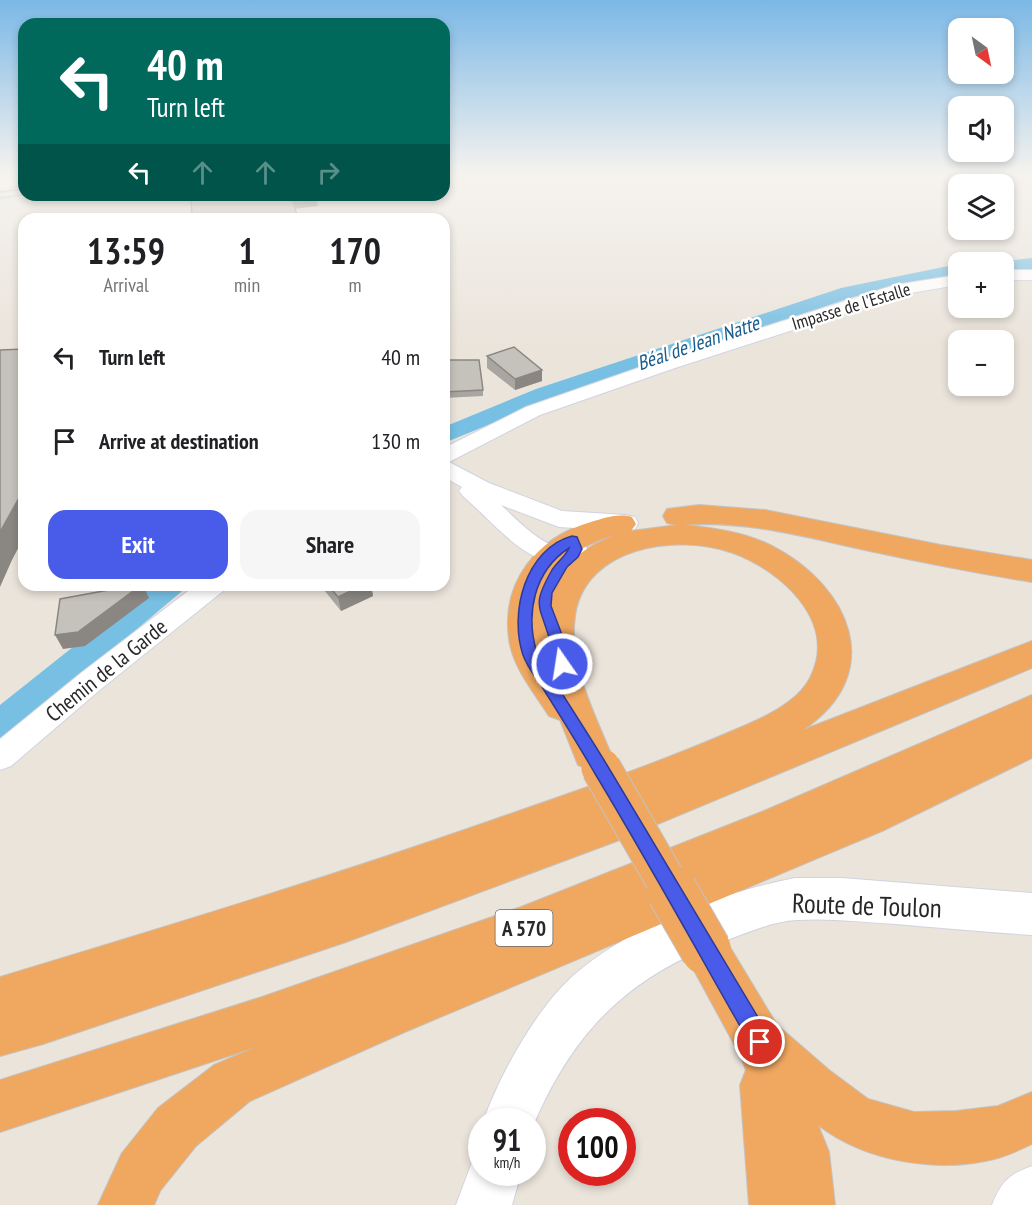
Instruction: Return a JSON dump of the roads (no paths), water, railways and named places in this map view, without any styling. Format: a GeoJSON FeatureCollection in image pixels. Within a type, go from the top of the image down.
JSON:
{"type":"FeatureCollection","features":[{"type":"Feature","properties":{"kind":"highway"},"geometry":{"type":"LineString","coordinates":[[807,1205],[802,1152],[760,1042],[596,761],[531,656],[525,632],[525,609],[530,588],[539,569],[568,546],[626,523],[688,514],[785,523],[947,557],[1032,571]]}},
{"type":"Feature","properties":{"kind":"highway"},"geometry":{"type":"LineString","coordinates":[[0,1001],[195,942],[374,882],[681,772],[792,718],[818,695],[830,675],[833,636],[828,615],[814,595],[795,576],[768,558],[740,544],[711,537],[681,536],[647,538],[621,544],[568,546]]}},
{"type":"Feature","properties":{"kind":"highway"},"geometry":{"type":"LineString","coordinates":[[568,546],[572,577],[562,597],[557,640],[569,693],[596,761]]}},
{"type":"Feature","properties":{"kind":"highway"},"geometry":{"type":"LineString","coordinates":[[0,1032],[346,920],[602,828],[1032,654]]}},
{"type":"Feature","properties":{"kind":"highway","name":"A 570"},"geometry":{"type":"LineString","coordinates":[[0,1106],[269,1020],[521,929],[731,844],[928,759],[1032,710]]}},
{"type":"Feature","properties":{"kind":"highway"},"geometry":{"type":"LineString","coordinates":[[126,1205],[141,1172],[177,1127],[232,1083],[390,1014],[867,818],[1032,740]]}},
{"type":"Feature","properties":{"kind":"highway"},"geometry":{"type":"LineString","coordinates":[[760,1042],[811,1088],[855,1121],[914,1138],[956,1137],[998,1132],[1032,1118]]}},
{"type":"Feature","properties":{"kind":"highway"},"geometry":{"type":"LineString","coordinates":[[760,1042],[777,1205]]}},
{"type":"Feature","properties":{"kind":"main road","name":"Route de Toulon"},"geometry":{"type":"LineString","coordinates":[[514,1108],[536,1066],[561,1028],[590,993],[630,962],[700,928],[765,905],[795,899],[842,899],[1032,914]]}},
{"type":"Feature","properties":{"kind":"main road"},"geometry":{"type":"LineString","coordinates":[[484,1205],[490,1186]]}},
{"type":"Feature","properties":{"kind":"main road"},"geometry":{"type":"LineString","coordinates":[[1020,1205],[1032,1193]]}},
{"type":"Feature","properties":{"kind":"street"},"geometry":{"type":"LineString","coordinates":[[1014,275],[1032,275]]}},
{"type":"Feature","properties":{"kind":"street","name":"Impasse de l'Estalle"},"geometry":{"type":"LineString","coordinates":[[450,455],[533,411],[901,289],[948,282]]}},
{"type":"Feature","properties":{"kind":"street"},"geometry":{"type":"LineString","coordinates":[[450,473],[482,488],[568,546]]}},
{"type":"Feature","properties":{"kind":"street"},"geometry":{"type":"LineString","coordinates":[[450,475],[531,543],[568,546]]}},
{"type":"Feature","properties":{"kind":"street","name":"Chemin de la Garde"},"geometry":{"type":"LineString","coordinates":[[0,757],[91,681],[206,591]]}},
{"type":"Feature","properties":{"kind":"waterway","name":"Béal de Jean Natte"},"geometry":{"type":"LineString","coordinates":[[1014,265],[1032,264]]}},
{"type":"Feature","properties":{"kind":"waterway","name":"Béal de Jean Natte"},"geometry":{"type":"LineString","coordinates":[[450,433],[544,394],[848,292],[948,272]]}},
{"type":"Feature","properties":{"kind":"waterway","name":"Béal de Jean Natte"},"geometry":{"type":"LineString","coordinates":[[0,724],[164,591]]}}]}
